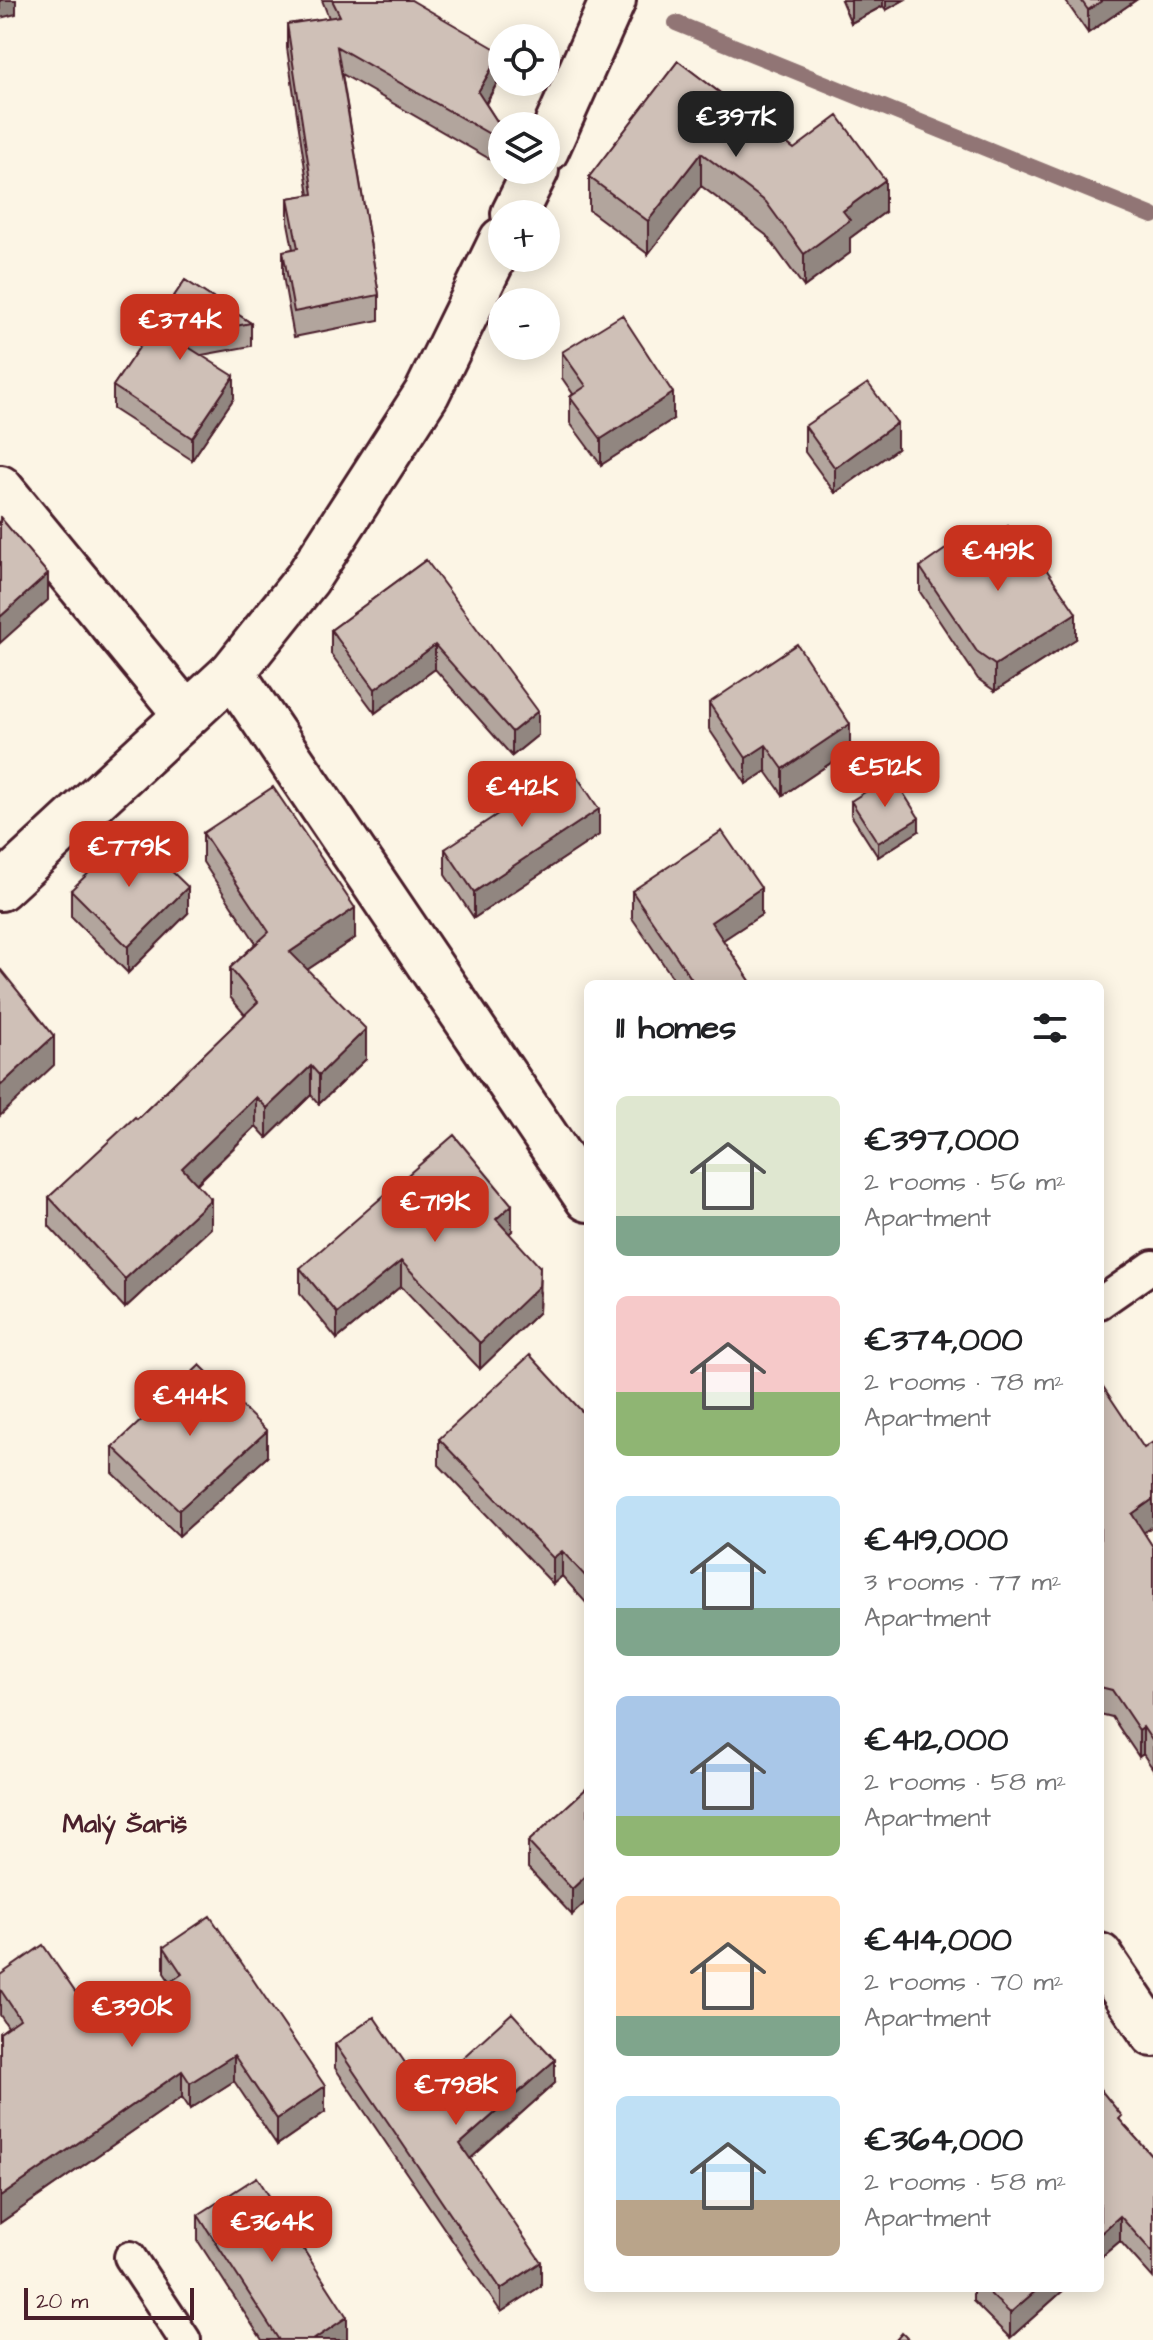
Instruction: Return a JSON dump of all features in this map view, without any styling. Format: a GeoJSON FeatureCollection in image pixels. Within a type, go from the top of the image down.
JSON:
{"type":"FeatureCollection","features":[{"type":"Feature","properties":{"kind":"street"},"geometry":{"type":"LineString","coordinates":[[560,119],[613,0]]}},
{"type":"Feature","properties":{"kind":"street"},"geometry":{"type":"LineString","coordinates":[[0,888],[185,713],[232,673],[307,579],[427,393],[488,269]]}},
{"type":"Feature","properties":{"kind":"street"},"geometry":{"type":"LineString","coordinates":[[0,488],[185,713]]}},
{"type":"Feature","properties":{"kind":"street"},"geometry":{"type":"LineString","coordinates":[[232,673],[584,1193]]}},
{"type":"Feature","properties":{"kind":"street"},"geometry":{"type":"LineString","coordinates":[[1104,1962],[1153,2034]]}},
{"type":"Feature","properties":{"kind":"lane"},"geometry":{"type":"LineString","coordinates":[[1104,1300],[1153,1266]]}},
{"type":"Feature","properties":{"kind":"lane"},"geometry":{"type":"LineString","coordinates":[[130,2257],[185,2340]]}},
{"type":"Feature","properties":{"kind":"building"},"geometry":{"type":"Polygon","coordinates":[[[332,0],[411,0],[488,44],[488,75],[478,92],[491,112],[488,112],[488,133],[337,47],[379,295],[294,312],[283,251],[298,248],[288,198],[313,194],[287,24],[340,16],[332,0]]]}},
{"type":"Feature","properties":{"kind":"building"},"geometry":{"type":"Polygon","coordinates":[[[1081,0],[1103,0],[1088,10],[1081,0]]]}},
{"type":"Feature","properties":{"kind":"building"},"geometry":{"type":"Polygon","coordinates":[[[678,61],[794,149],[838,116],[885,180],[843,211],[850,220],[804,254],[766,202],[701,153],[648,221],[589,177],[678,61]]]}},
{"type":"Feature","properties":{"kind":"building"},"geometry":{"type":"Polygon","coordinates":[[[185,280],[251,323],[174,338],[234,376],[192,438],[113,386],[185,280]]]}},
{"type":"Feature","properties":{"kind":"building"},"geometry":{"type":"Polygon","coordinates":[[[622,315],[673,393],[601,439],[570,397],[586,386],[562,352],[622,315]]]}},
{"type":"Feature","properties":{"kind":"building"},"geometry":{"type":"Polygon","coordinates":[[[868,383],[897,423],[835,468],[805,426],[868,383]]]}},
{"type":"Feature","properties":{"kind":"building"},"geometry":{"type":"Polygon","coordinates":[[[0,517],[48,574],[0,617],[0,517]]]}},
{"type":"Feature","properties":{"kind":"building"},"geometry":{"type":"Polygon","coordinates":[[[1008,526],[1019,541],[1024,537],[1076,613],[995,665],[978,653],[920,567],[970,532],[992,539],[1008,526]]]}},
{"type":"Feature","properties":{"kind":"building"},"geometry":{"type":"Polygon","coordinates":[[[426,560],[538,711],[512,732],[435,645],[375,689],[331,630],[426,560]]]}},
{"type":"Feature","properties":{"kind":"building"},"geometry":{"type":"Polygon","coordinates":[[[797,644],[850,724],[783,769],[766,745],[746,758],[709,703],[797,644]]]}},
{"type":"Feature","properties":{"kind":"building"},"geometry":{"type":"Polygon","coordinates":[[[570,766],[599,809],[474,892],[445,849],[570,766]]]}},
{"type":"Feature","properties":{"kind":"building"},"geometry":{"type":"Polygon","coordinates":[[[892,775],[919,818],[878,843],[851,801],[892,775]]]}},
{"type":"Feature","properties":{"kind":"building"},"geometry":{"type":"Polygon","coordinates":[[[273,787],[355,908],[290,952],[366,1029],[319,1075],[311,1066],[267,1108],[256,1097],[182,1168],[211,1199],[125,1279],[49,1197],[135,1117],[137,1119],[258,1002],[230,968],[269,932],[203,833],[273,787]]]}},
{"type":"Feature","properties":{"kind":"building"},"geometry":{"type":"Polygon","coordinates":[[[722,831],[761,888],[711,922],[749,980],[692,980],[632,891],[722,831]]]}},
{"type":"Feature","properties":{"kind":"building"},"geometry":{"type":"Polygon","coordinates":[[[131,832],[188,887],[128,947],[71,890],[131,832]]]}},
{"type":"Feature","properties":{"kind":"building"},"geometry":{"type":"Polygon","coordinates":[[[0,971],[54,1036],[0,1086],[0,971]]]}},
{"type":"Feature","properties":{"kind":"building"},"geometry":{"type":"Polygon","coordinates":[[[454,1135],[512,1205],[496,1219],[540,1267],[539,1286],[480,1343],[401,1261],[337,1313],[300,1268],[454,1135]]]}},
{"type":"Feature","properties":{"kind":"building"},"geometry":{"type":"Polygon","coordinates":[[[530,1355],[584,1414],[584,1575],[562,1551],[553,1558],[439,1439],[530,1355]]]}},
{"type":"Feature","properties":{"kind":"building"},"geometry":{"type":"Polygon","coordinates":[[[200,1365],[267,1431],[179,1510],[113,1447],[200,1365]]]}},
{"type":"Feature","properties":{"kind":"building"},"geometry":{"type":"Polygon","coordinates":[[[1104,1388],[1144,1448],[1153,1442],[1153,1499],[1132,1514],[1153,1547],[1153,1742],[1143,1727],[1139,1730],[1112,1690],[1104,1688],[1104,1388]]]}},
{"type":"Feature","properties":{"kind":"building"},"geometry":{"type":"Polygon","coordinates":[[[584,1791],[584,1878],[572,1889],[528,1842],[584,1791]]]}},
{"type":"Feature","properties":{"kind":"building"},"geometry":{"type":"Polygon","coordinates":[[[210,1916],[325,2086],[277,2119],[234,2055],[190,2083],[182,2071],[0,2197],[0,2033],[20,2019],[0,1989],[0,1975],[43,1945],[95,2021],[105,2014],[110,2022],[182,1974],[164,1947],[210,1916]]]}},
{"type":"Feature","properties":{"kind":"building"},"geometry":{"type":"Polygon","coordinates":[[[512,2013],[555,2060],[460,2144],[541,2262],[501,2289],[335,2044],[374,2017],[425,2092],[512,2013]]]}},
{"type":"Feature","properties":{"kind":"building"},"geometry":{"type":"Polygon","coordinates":[[[1104,2094],[1122,2116],[1119,2119],[1153,2157],[1153,2253],[1120,2216],[1104,2230],[1104,2094]]]}},
{"type":"Feature","properties":{"kind":"building"},"geometry":{"type":"Polygon","coordinates":[[[257,2177],[347,2317],[313,2340],[279,2340],[198,2215],[257,2177]]]}},
{"type":"Feature","properties":{"kind":"building"},"geometry":{"type":"Polygon","coordinates":[[[988,2292],[1034,2292],[1010,2313],[988,2292]]]}},
{"type":"Feature","properties":{"kind":"building"},"geometry":{"type":"Polygon","coordinates":[[[902,2333],[909,2340],[896,2340],[902,2333]]]}},
{"type":"Feature","properties":{"kind":"waterway"},"geometry":{"type":"LineString","coordinates":[[676,23],[1153,216]]}},
{"type":"Feature","properties":{"kind":"district","name":"Malý Šariš"},"geometry":{"type":"Point","coordinates":[125,1824]}}]}
